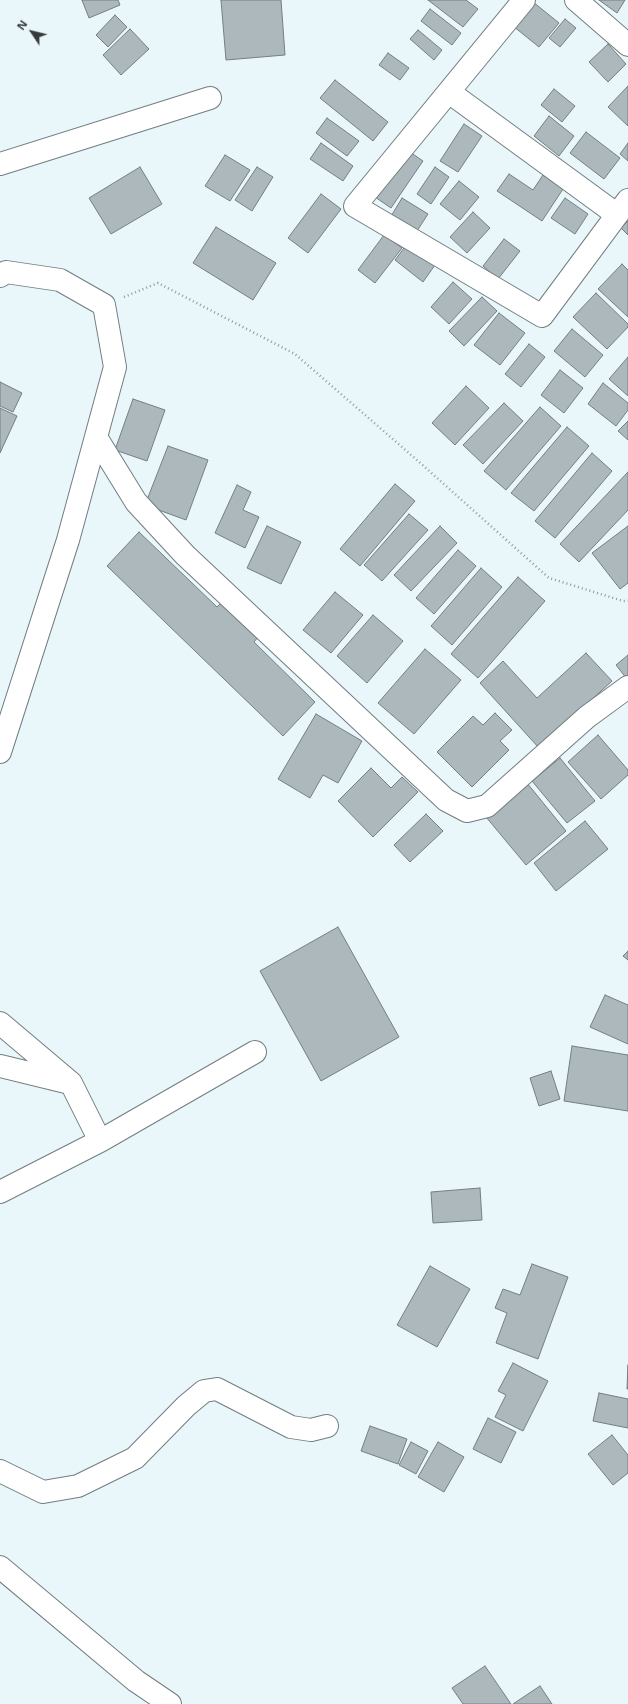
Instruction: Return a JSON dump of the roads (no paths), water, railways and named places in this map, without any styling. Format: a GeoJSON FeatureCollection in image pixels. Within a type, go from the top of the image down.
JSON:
{"type":"FeatureCollection","features":[{"type":"Feature","properties":{"kind":"street"},"geometry":{"type":"LineString","coordinates":[[448,92],[622,207],[542,316],[356,206],[448,92],[524,0]]}},
{"type":"Feature","properties":{"kind":"street"},"geometry":{"type":"LineString","coordinates":[[576,0],[628,45]]}},
{"type":"Feature","properties":{"kind":"street"},"geometry":{"type":"LineString","coordinates":[[0,164],[210,98]]}},
{"type":"Feature","properties":{"kind":"street"},"geometry":{"type":"LineString","coordinates":[[0,276],[6,272],[60,280],[104,305],[115,367],[68,540],[0,752]]}},
{"type":"Feature","properties":{"kind":"street"},"geometry":{"type":"LineString","coordinates":[[96,437],[136,502],[185,555],[446,800],[467,811],[487,806],[587,717],[628,687]]}},
{"type":"Feature","properties":{"kind":"street"},"geometry":{"type":"LineString","coordinates":[[0,1023],[71,1083],[100,1141]]}},
{"type":"Feature","properties":{"kind":"street"},"geometry":{"type":"LineString","coordinates":[[0,1192],[100,1141],[255,1052]]}},
{"type":"Feature","properties":{"kind":"street"},"geometry":{"type":"LineString","coordinates":[[0,1066],[71,1083]]}},
{"type":"Feature","properties":{"kind":"street"},"geometry":{"type":"LineString","coordinates":[[0,1471],[43,1492],[78,1486],[135,1458],[186,1406],[204,1391],[218,1389],[291,1427],[311,1430],[326,1426]]}},
{"type":"Feature","properties":{"kind":"street"},"geometry":{"type":"LineString","coordinates":[[0,1567],[136,1681],[170,1704]]}}]}
